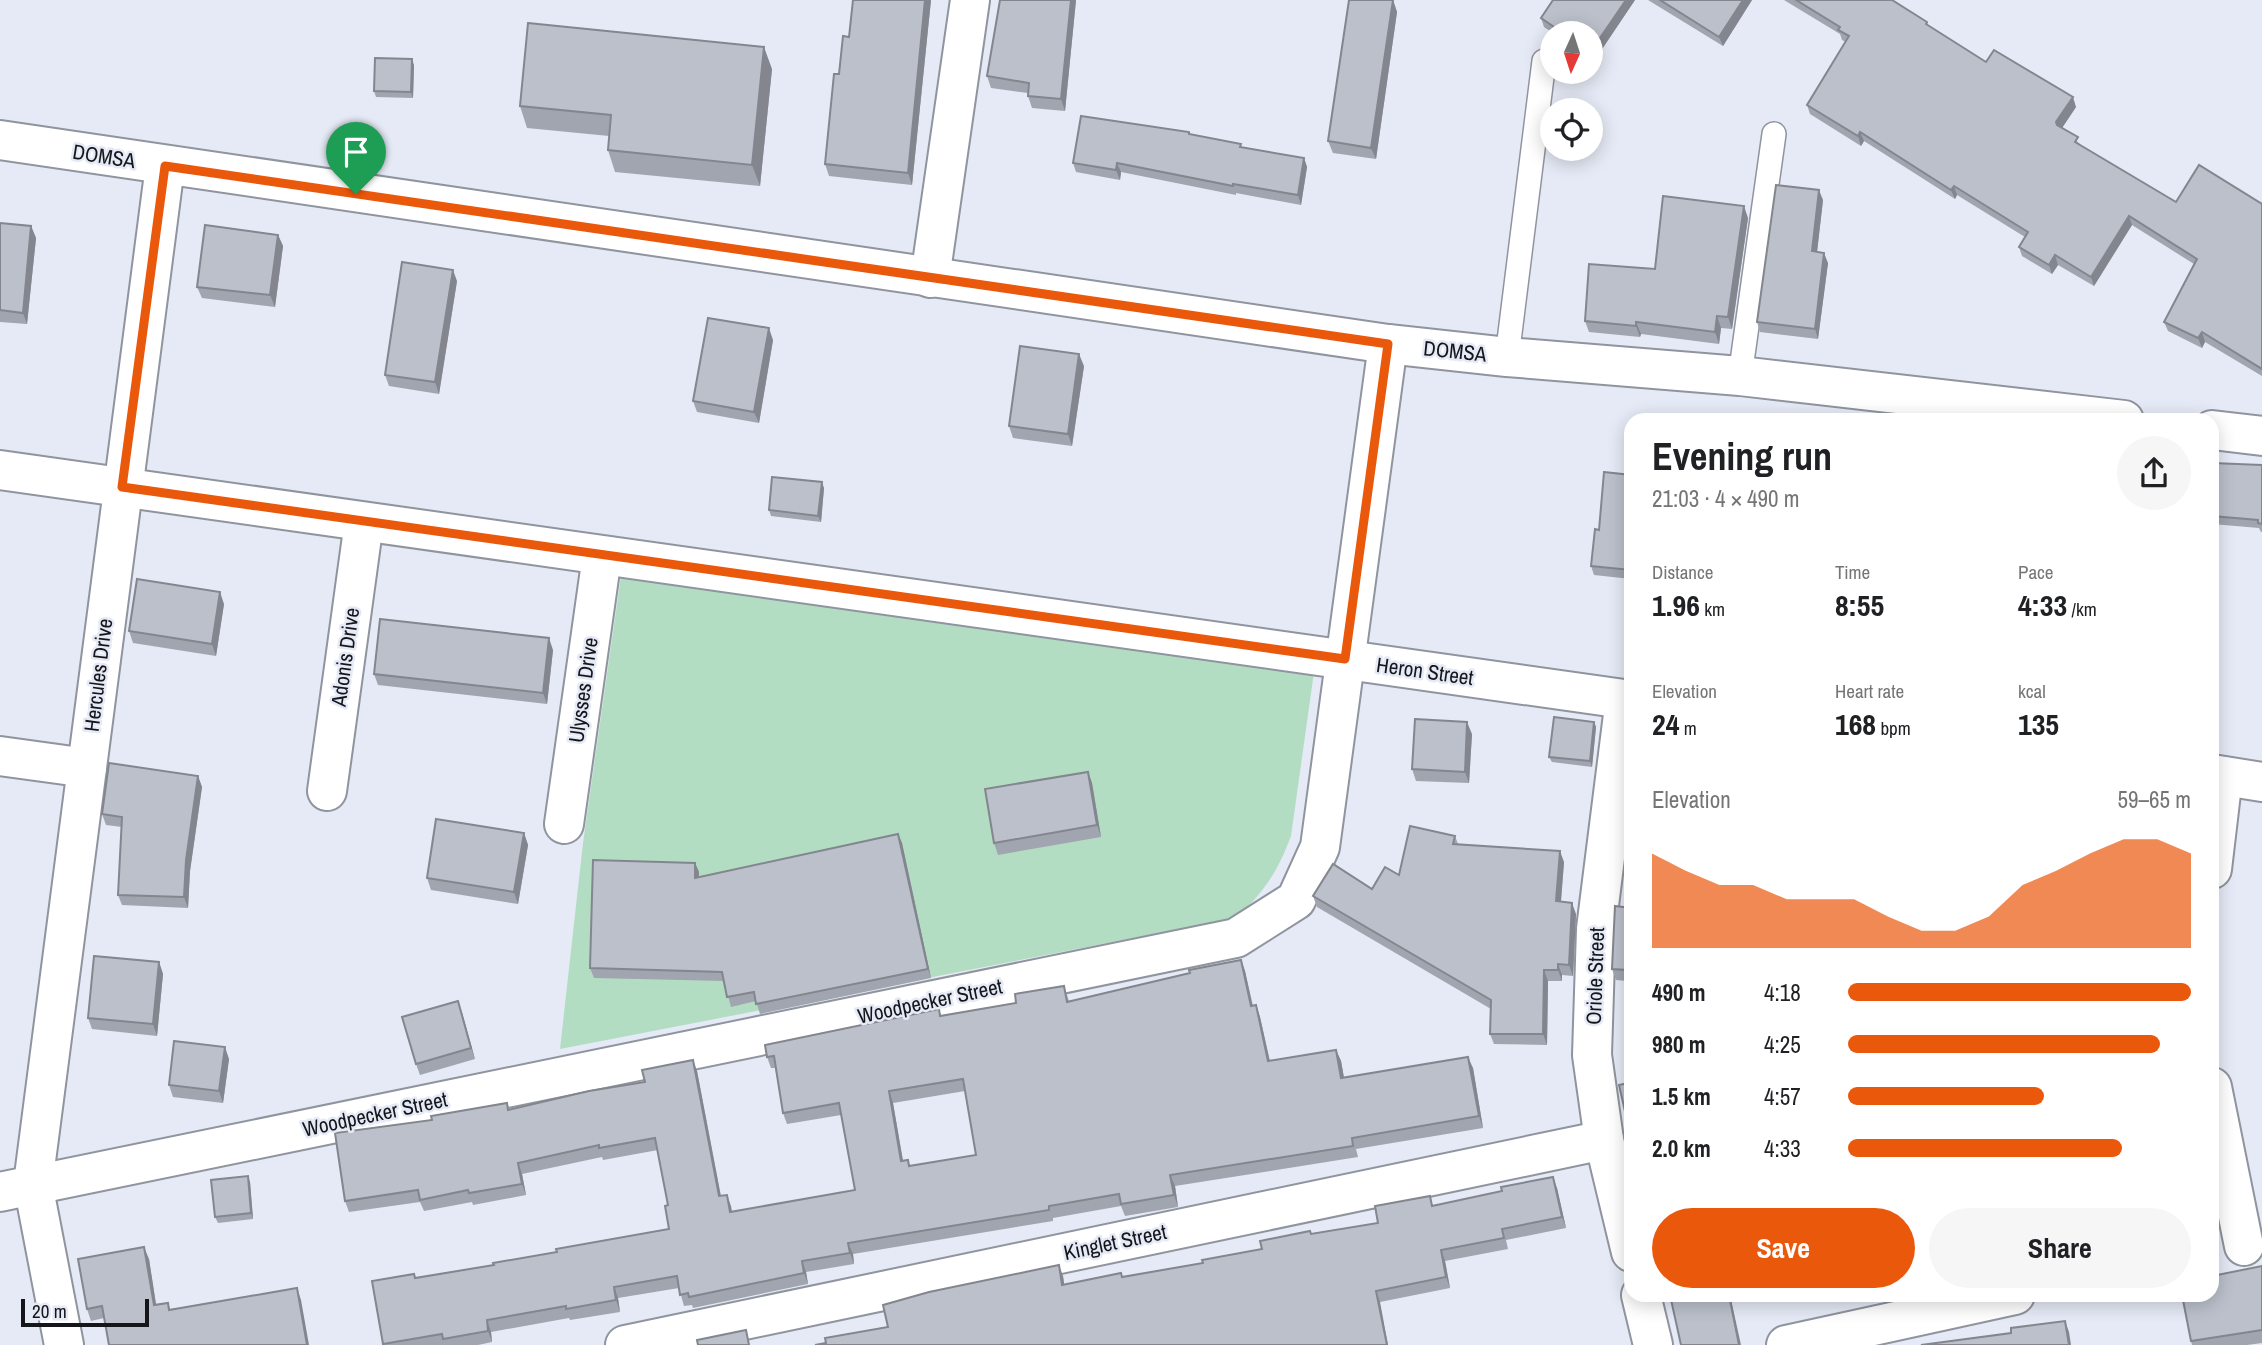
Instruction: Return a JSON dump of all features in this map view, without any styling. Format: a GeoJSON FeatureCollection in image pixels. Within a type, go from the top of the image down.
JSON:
{"type":"FeatureCollection","features":[{"type":"Feature","properties":{"kind":"street"},"geometry":{"type":"LineString","coordinates":[[930,278],[970,0]]}},
{"type":"Feature","properties":{"kind":"street","name":"DOMSA"},"geometry":{"type":"LineString","coordinates":[[0,140],[1388,344],[1507,357],[1740,376],[2063,413]]}},
{"type":"Feature","properties":{"kind":"street","name":"Hercules Drive"},"geometry":{"type":"LineString","coordinates":[[64,1345],[17,1188],[87,768],[165,166]]}},
{"type":"Feature","properties":{"kind":"street","name":"Woodpecker Street"},"geometry":{"type":"LineString","coordinates":[[17,1188],[1236,938],[1296,900],[1320,847],[1388,344]]}},
{"type":"Feature","properties":{"kind":"street"},"geometry":{"type":"LineString","coordinates":[[2219,431],[2262,436]]}},
{"type":"Feature","properties":{"kind":"street","name":"Heron Street"},"geometry":{"type":"LineString","coordinates":[[0,470],[1624,698]]}},
{"type":"Feature","properties":{"kind":"street","name":"Adonis Drive"},"geometry":{"type":"LineString","coordinates":[[327,791],[364,522]]}},
{"type":"Feature","properties":{"kind":"street","name":"Ulysses Drive"},"geometry":{"type":"LineString","coordinates":[[564,824],[602,556]]}},
{"type":"Feature","properties":{"kind":"street","name":"Oriole Street"},"geometry":{"type":"LineString","coordinates":[[1624,728],[1596,929],[1592,1055],[1605,1140],[1624,1222]]}},
{"type":"Feature","properties":{"kind":"street"},"geometry":{"type":"LineString","coordinates":[[0,756],[87,768]]}},
{"type":"Feature","properties":{"kind":"street"},"geometry":{"type":"LineString","coordinates":[[2219,775],[2262,782]]}},
{"type":"Feature","properties":{"kind":"street"},"geometry":{"type":"LineString","coordinates":[[2219,1128],[2239,1247]]}},
{"type":"Feature","properties":{"kind":"street","name":"Kinglet Street"},"geometry":{"type":"LineString","coordinates":[[625,1345],[1605,1140]]}},
{"type":"Feature","properties":{"kind":"street"},"geometry":{"type":"LineString","coordinates":[[1643,1302],[1653,1345]]}},
{"type":"Feature","properties":{"kind":"street"},"geometry":{"type":"LineString","coordinates":[[1786,1345],[1950,1302]]}},
{"type":"Feature","properties":{"kind":"lane"},"geometry":{"type":"LineString","coordinates":[[1507,357],[1541,84]]}},
{"type":"Feature","properties":{"kind":"lane"},"geometry":{"type":"LineString","coordinates":[[1740,376],[1774,134]]}},
{"type":"Feature","properties":{"kind":"green space"},"geometry":{"type":"Polygon","coordinates":[[[622,569],[1314,672],[1291,836],[1286,849],[1269,880],[1237,918],[560,1049],[583,843],[622,569]]]}},
{"type":"Feature","properties":{"kind":"building"},"geometry":{"type":"Polygon","coordinates":[[[853,0],[925,0],[908,173],[825,164],[834,74],[839,74],[843,36],[849,37],[853,0]]]}},
{"type":"Feature","properties":{"kind":"building"},"geometry":{"type":"Polygon","coordinates":[[[1000,0],[1071,0],[1061,99],[1028,96],[1029,83],[987,76],[1000,0]]]}},
{"type":"Feature","properties":{"kind":"building"},"geometry":{"type":"Polygon","coordinates":[[[1349,0],[1393,0],[1371,148],[1328,141],[1349,0]]]}},
{"type":"Feature","properties":{"kind":"building"},"geometry":{"type":"Polygon","coordinates":[[[1553,0],[1626,0],[1603,34],[1603,21],[1545,21],[1541,18],[1553,0]]]}},
{"type":"Feature","properties":{"kind":"building"},"geometry":{"type":"Polygon","coordinates":[[[1660,0],[1743,0],[1719,37],[1660,0]]]}},
{"type":"Feature","properties":{"kind":"building"},"geometry":{"type":"Polygon","coordinates":[[[1796,0],[1892,0],[1986,62],[1994,50],[2073,97],[2056,122],[2057,125],[2078,137],[2075,142],[2176,202],[2199,165],[2262,204],[2262,369],[2202,332],[2198,338],[2164,322],[2197,259],[2129,216],[2091,277],[2055,255],[2049,265],[2019,247],[2028,232],[1954,186],[1951,190],[1860,132],[1858,136],[1807,105],[1849,36],[1838,30],[1840,27],[1796,0]]]}},
{"type":"Feature","properties":{"kind":"building"},"geometry":{"type":"Polygon","coordinates":[[[528,23],[764,47],[752,165],[608,150],[611,115],[520,106],[528,23]]]}},
{"type":"Feature","properties":{"kind":"building"},"geometry":{"type":"Polygon","coordinates":[[[375,58],[412,59],[411,92],[374,91],[375,58]]]}},
{"type":"Feature","properties":{"kind":"building"},"geometry":{"type":"Polygon","coordinates":[[[1081,116],[1189,132],[1241,144],[1240,147],[1304,158],[1298,195],[1233,186],[1117,163],[1116,170],[1073,163],[1081,116]]]}},
{"type":"Feature","properties":{"kind":"building"},"geometry":{"type":"Polygon","coordinates":[[[1776,185],[1819,190],[1812,251],[1824,253],[1815,329],[1757,322],[1776,185]]]}},
{"type":"Feature","properties":{"kind":"building"},"geometry":{"type":"Polygon","coordinates":[[[1663,196],[1744,206],[1728,317],[1717,316],[1715,332],[1636,322],[1636,326],[1585,321],[1589,264],[1655,269],[1663,196]]]}},
{"type":"Feature","properties":{"kind":"building"},"geometry":{"type":"Polygon","coordinates":[[[0,223],[31,226],[23,313],[0,310],[0,223]]]}},
{"type":"Feature","properties":{"kind":"building"},"geometry":{"type":"Polygon","coordinates":[[[205,225],[278,235],[270,295],[197,287],[205,225]]]}},
{"type":"Feature","properties":{"kind":"building"},"geometry":{"type":"Polygon","coordinates":[[[402,262],[453,270],[435,382],[385,375],[402,262]]]}},
{"type":"Feature","properties":{"kind":"building"},"geometry":{"type":"Polygon","coordinates":[[[708,318],[769,328],[754,412],[693,401],[708,318]]]}},
{"type":"Feature","properties":{"kind":"building"},"geometry":{"type":"Polygon","coordinates":[[[1020,346],[1079,354],[1068,434],[1009,426],[1020,346]]]}},
{"type":"Feature","properties":{"kind":"building"},"geometry":{"type":"Polygon","coordinates":[[[2219,463],[2262,465],[2262,524],[2258,523],[2258,520],[2219,517],[2219,463]]]}},
{"type":"Feature","properties":{"kind":"building"},"geometry":{"type":"Polygon","coordinates":[[[1604,472],[1624,474],[1624,569],[1591,566],[1595,529],[1599,530],[1604,472]]]}},
{"type":"Feature","properties":{"kind":"building"},"geometry":{"type":"Polygon","coordinates":[[[772,477],[822,482],[818,516],[769,510],[772,477]]]}},
{"type":"Feature","properties":{"kind":"building"},"geometry":{"type":"Polygon","coordinates":[[[137,579],[220,592],[212,644],[129,631],[137,579]]]}},
{"type":"Feature","properties":{"kind":"building"},"geometry":{"type":"Polygon","coordinates":[[[380,619],[549,638],[543,693],[374,674],[380,619]]]}},
{"type":"Feature","properties":{"kind":"building"},"geometry":{"type":"Polygon","coordinates":[[[1554,717],[1594,722],[1590,761],[1549,757],[1554,717]]]}},
{"type":"Feature","properties":{"kind":"building"},"geometry":{"type":"Polygon","coordinates":[[[1415,719],[1467,722],[1465,772],[1412,769],[1415,719]]]}},
{"type":"Feature","properties":{"kind":"building"},"geometry":{"type":"Polygon","coordinates":[[[109,763],[198,776],[186,860],[184,897],[118,895],[122,817],[102,814],[109,763]]]}},
{"type":"Feature","properties":{"kind":"building"},"geometry":{"type":"Polygon","coordinates":[[[1088,772],[1097,825],[994,843],[985,789],[1088,772]]]}},
{"type":"Feature","properties":{"kind":"building"},"geometry":{"type":"Polygon","coordinates":[[[436,819],[524,833],[514,892],[427,878],[436,819]]]}},
{"type":"Feature","properties":{"kind":"building"},"geometry":{"type":"Polygon","coordinates":[[[1410,826],[1455,836],[1453,844],[1560,851],[1556,901],[1572,903],[1569,965],[1558,964],[1558,970],[1544,970],[1543,1034],[1490,1034],[1491,1000],[1313,896],[1333,864],[1372,889],[1385,867],[1399,875],[1410,826]]]}},
{"type":"Feature","properties":{"kind":"building"},"geometry":{"type":"Polygon","coordinates":[[[898,834],[928,969],[756,1004],[754,992],[727,997],[722,972],[590,968],[593,860],[695,863],[695,878],[898,834]]]}},
{"type":"Feature","properties":{"kind":"building"},"geometry":{"type":"Polygon","coordinates":[[[1615,906],[1624,907],[1624,970],[1612,969],[1615,906]]]}},
{"type":"Feature","properties":{"kind":"building"},"geometry":{"type":"Polygon","coordinates":[[[94,956],[159,962],[153,1024],[88,1018],[94,956]]]}},
{"type":"Feature","properties":{"kind":"building"},"geometry":{"type":"Polygon","coordinates":[[[1241,960],[1251,1006],[1256,1005],[1268,1061],[1336,1050],[1341,1078],[1468,1057],[1479,1116],[1352,1138],[1353,1146],[1170,1175],[1174,1195],[1121,1204],[1119,1194],[1049,1206],[1049,1210],[848,1243],[850,1253],[802,1261],[804,1273],[689,1297],[688,1293],[680,1295],[677,1276],[614,1287],[616,1300],[487,1320],[488,1331],[443,1339],[442,1334],[383,1344],[372,1281],[414,1274],[415,1278],[494,1265],[493,1263],[557,1252],[556,1249],[669,1229],[665,1206],[668,1205],[655,1138],[599,1148],[599,1145],[518,1163],[522,1184],[469,1193],[468,1190],[420,1200],[418,1190],[345,1201],[335,1133],[432,1120],[431,1116],[507,1103],[508,1110],[589,1091],[645,1082],[642,1070],[693,1060],[719,1196],[727,1195],[730,1212],[855,1190],[839,1103],[783,1113],[774,1056],[767,1057],[765,1045],[939,1009],[940,1016],[1016,1003],[1015,994],[1064,986],[1067,1002],[1190,973],[1189,970],[1241,960]],[[963,1079],[889,1091],[901,1161],[908,1160],[909,1166],[976,1155],[963,1079]]]}},
{"type":"Feature","properties":{"kind":"building"},"geometry":{"type":"Polygon","coordinates":[[[458,1001],[471,1048],[416,1064],[402,1017],[458,1001]]]}},
{"type":"Feature","properties":{"kind":"building"},"geometry":{"type":"Polygon","coordinates":[[[174,1041],[225,1047],[219,1091],[169,1085],[174,1041]]]}},
{"type":"Feature","properties":{"kind":"building"},"geometry":{"type":"Polygon","coordinates":[[[1624,1084],[1624,1107],[1619,1085],[1624,1084]]]}},
{"type":"Feature","properties":{"kind":"building"},"geometry":{"type":"Polygon","coordinates":[[[248,1176],[251,1213],[215,1217],[211,1180],[248,1176]]]}},
{"type":"Feature","properties":{"kind":"building"},"geometry":{"type":"Polygon","coordinates":[[[1553,1177],[1562,1217],[1502,1229],[1504,1238],[1441,1250],[1446,1277],[1376,1291],[1387,1345],[815,1345],[826,1343],[825,1338],[888,1327],[883,1305],[929,1292],[1059,1265],[1062,1285],[1121,1273],[1122,1277],[1203,1263],[1202,1260],[1262,1249],[1260,1241],[1310,1231],[1311,1234],[1378,1223],[1375,1206],[1430,1196],[1432,1206],[1502,1191],[1501,1187],[1553,1177]]]}},
{"type":"Feature","properties":{"kind":"building"},"geometry":{"type":"Polygon","coordinates":[[[144,1247],[154,1305],[168,1303],[169,1310],[297,1288],[307,1345],[109,1345],[102,1306],[87,1309],[78,1259],[144,1247]]]}},
{"type":"Feature","properties":{"kind":"building"},"geometry":{"type":"Polygon","coordinates":[[[2262,1266],[2262,1330],[2191,1341],[2183,1302],[2219,1302],[2219,1275],[2262,1266]]]}},
{"type":"Feature","properties":{"kind":"building"},"geometry":{"type":"Polygon","coordinates":[[[1672,1302],[1730,1302],[1739,1345],[1681,1345],[1672,1302]]]}},
{"type":"Feature","properties":{"kind":"building"},"geometry":{"type":"Polygon","coordinates":[[[2065,1321],[2069,1345],[1921,1345],[2011,1333],[2011,1328],[2065,1321]]]}},
{"type":"Feature","properties":{"kind":"building"},"geometry":{"type":"Polygon","coordinates":[[[746,1330],[749,1345],[698,1345],[697,1340],[746,1330]]]}},
{"type":"Feature","properties":{"kind":"route"},"geometry":{"type":"LineString","coordinates":[[165,166],[356,194],[1388,344],[1345,659],[122,487],[165,166]]}}]}
